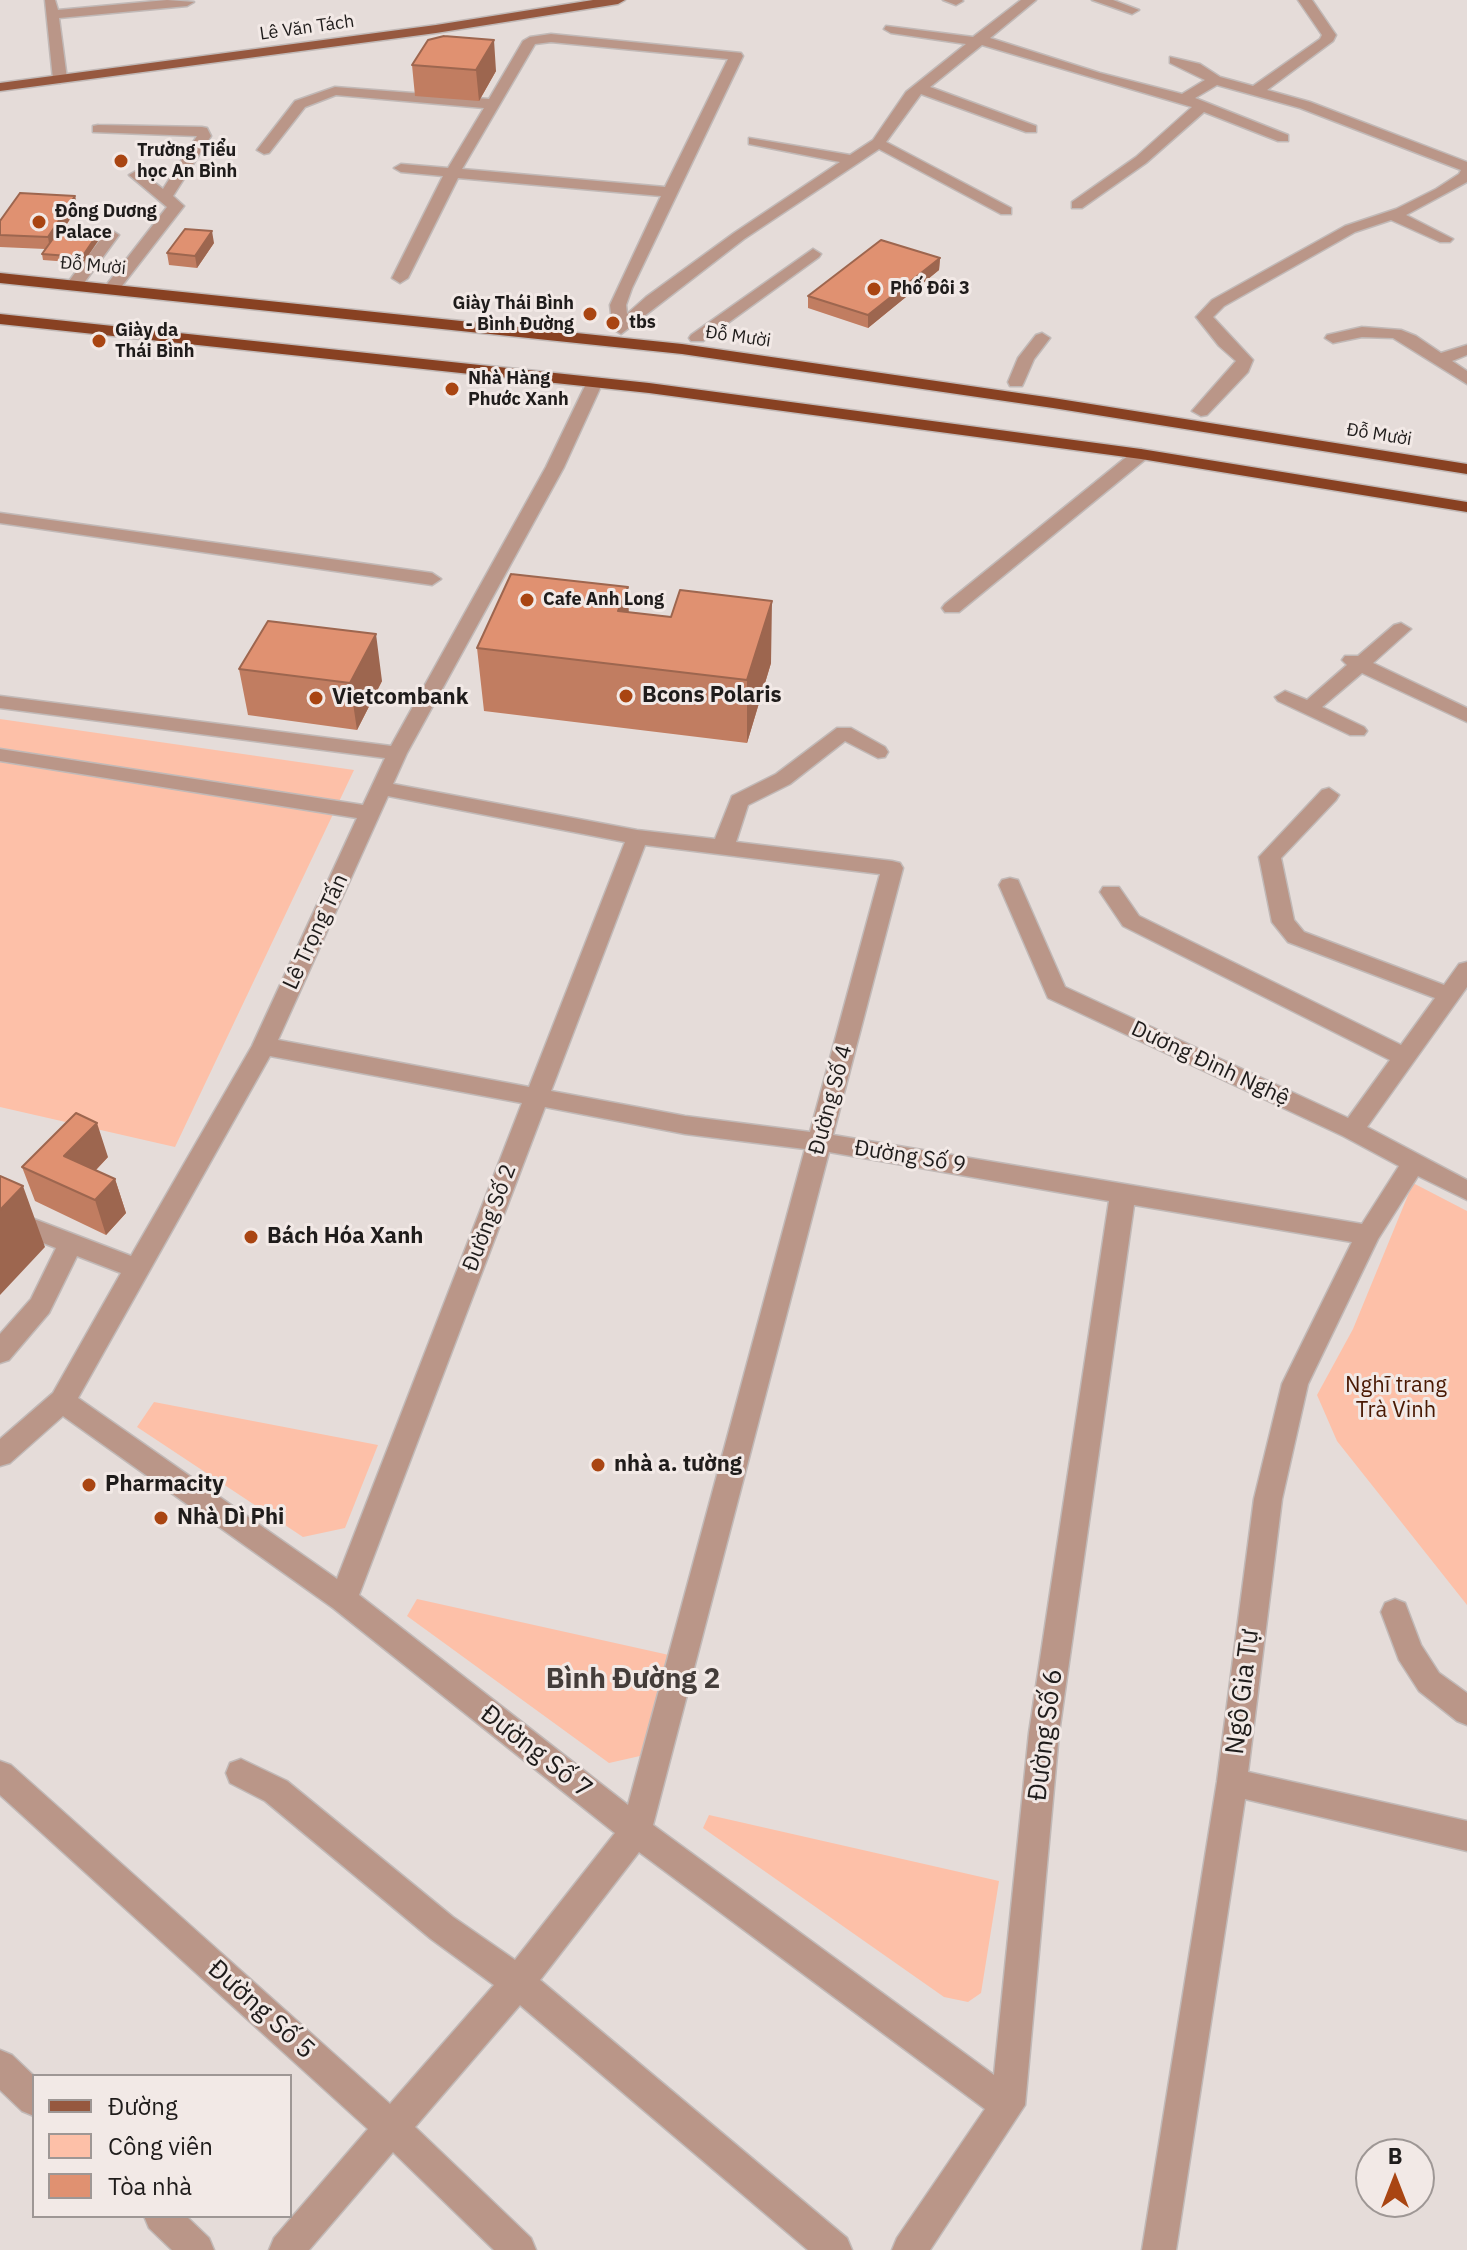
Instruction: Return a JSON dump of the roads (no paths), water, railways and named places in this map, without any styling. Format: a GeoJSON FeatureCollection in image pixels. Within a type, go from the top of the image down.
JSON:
{"type":"FeatureCollection","features":[{"type":"Feature","properties":{"kind":"highway","name":"Đỗ Mười"},"geometry":{"type":"LineString","coordinates":[[0,268],[607,356],[1467,491]]}},
{"type":"Feature","properties":{"kind":"highway","name":"Đỗ Mười"},"geometry":{"type":"LineString","coordinates":[[0,278],[78,280]]}},
{"type":"Feature","properties":{"kind":"highway","name":"Đỗ Mười"},"geometry":{"type":"LineString","coordinates":[[0,306],[607,356],[1012,397],[1467,469]]}},
{"type":"Feature","properties":{"kind":"highway","name":"Đỗ Mười"},"geometry":{"type":"LineString","coordinates":[[0,319],[607,356],[1141,454],[1467,507]]}},
{"type":"Feature","properties":{"kind":"highway","name":"Đỗ Mười"},"geometry":{"type":"LineString","coordinates":[[607,356],[697,338],[1016,382],[1467,453]]}},
{"type":"Feature","properties":{"kind":"main road","name":"Lê Văn Tách"},"geometry":{"type":"LineString","coordinates":[[0,87],[436,29],[572,4],[618,0]]}},
{"type":"Feature","properties":{"kind":"street"},"geometry":{"type":"LineString","coordinates":[[50,0],[60,79]]}},
{"type":"Feature","properties":{"kind":"street"},"geometry":{"type":"LineString","coordinates":[[607,356],[652,300],[739,236],[878,143],[890,131],[903,104],[919,88],[1029,0]]}},
{"type":"Feature","properties":{"kind":"street"},"geometry":{"type":"LineString","coordinates":[[1099,0],[1132,10]]}},
{"type":"Feature","properties":{"kind":"street"},"geometry":{"type":"LineString","coordinates":[[1256,91],[1326,41],[1329,35],[1305,0]]}},
{"type":"Feature","properties":{"kind":"street"},"geometry":{"type":"LineString","coordinates":[[52,15],[187,2]]}},
{"type":"Feature","properties":{"kind":"street"},"geometry":{"type":"LineString","coordinates":[[891,29],[976,40],[1184,99],[1283,138]]}},
{"type":"Feature","properties":{"kind":"street"},"geometry":{"type":"LineString","coordinates":[[400,278],[453,172],[530,41],[551,38],[736,56],[618,305],[607,356]]}},
{"type":"Feature","properties":{"kind":"street"},"geometry":{"type":"LineString","coordinates":[[1175,60],[1195,67],[1215,80],[1305,105],[1467,169],[1466,176],[1441,192],[1392,215],[1350,229],[1218,303],[1204,317],[1225,343],[1245,360],[1242,368],[1201,411]]}},
{"type":"Feature","properties":{"kind":"street"},"geometry":{"type":"LineString","coordinates":[[1184,99],[1215,80]]}},
{"type":"Feature","properties":{"kind":"street"},"geometry":{"type":"LineString","coordinates":[[919,88],[1031,129]]}},
{"type":"Feature","properties":{"kind":"street"},"geometry":{"type":"LineString","coordinates":[[264,150],[300,104],[335,91],[493,104]]}},
{"type":"Feature","properties":{"kind":"street"},"geometry":{"type":"LineString","coordinates":[[1077,205],[1141,160],[1201,107]]}},
{"type":"Feature","properties":{"kind":"street"},"geometry":{"type":"LineString","coordinates":[[98,129],[202,131],[204,136],[165,197]]}},
{"type":"Feature","properties":{"kind":"street"},"geometry":{"type":"LineString","coordinates":[[754,141],[854,160]]}},
{"type":"Feature","properties":{"kind":"street"},"geometry":{"type":"LineString","coordinates":[[878,143],[1006,211]]}},
{"type":"Feature","properties":{"kind":"street"},"geometry":{"type":"LineString","coordinates":[[401,168],[670,192]]}},
{"type":"Feature","properties":{"kind":"street"},"geometry":{"type":"LineString","coordinates":[[116,284],[176,206],[136,175]]}},
{"type":"Feature","properties":{"kind":"street"},"geometry":{"type":"LineString","coordinates":[[1392,215],[1445,239]]}},
{"type":"Feature","properties":{"kind":"street"},"geometry":{"type":"LineString","coordinates":[[78,280],[111,235]]}},
{"type":"Feature","properties":{"kind":"street"},"geometry":{"type":"LineString","coordinates":[[697,338],[813,254]]}},
{"type":"Feature","properties":{"kind":"street"},"geometry":{"type":"LineString","coordinates":[[1333,338],[1362,332],[1395,333],[1410,339],[1467,379]]}},
{"type":"Feature","properties":{"kind":"street"},"geometry":{"type":"LineString","coordinates":[[1016,382],[1026,358],[1042,338]]}},
{"type":"Feature","properties":{"kind":"street"},"geometry":{"type":"LineString","coordinates":[[1440,359],[1467,350]]}},
{"type":"Feature","properties":{"kind":"street","name":"Lê Trọng Tấn"},"geometry":{"type":"LineString","coordinates":[[6,1442],[62,1401],[264,1046],[397,753],[555,467],[607,356]]}},
{"type":"Feature","properties":{"kind":"street"},"geometry":{"type":"LineString","coordinates":[[952,608],[1141,454]]}},
{"type":"Feature","properties":{"kind":"street"},"geometry":{"type":"LineString","coordinates":[[0,518],[432,579]]}},
{"type":"Feature","properties":{"kind":"street"},"geometry":{"type":"LineString","coordinates":[[1309,708],[1356,662],[1401,629]]}},
{"type":"Feature","properties":{"kind":"street"},"geometry":{"type":"LineString","coordinates":[[1356,662],[1467,716]]}},
{"type":"Feature","properties":{"kind":"street"},"geometry":{"type":"LineString","coordinates":[[1285,697],[1357,731]]}},
{"type":"Feature","properties":{"kind":"street"},"geometry":{"type":"LineString","coordinates":[[0,702],[397,753]]}},
{"type":"Feature","properties":{"kind":"street"},"geometry":{"type":"LineString","coordinates":[[723,848],[739,801],[783,779],[844,732],[878,752]]}},
{"type":"Feature","properties":{"kind":"street"},"geometry":{"type":"LineString","coordinates":[[0,755],[370,813]]}},
{"type":"Feature","properties":{"kind":"street","name":"Đường Số 4"},"geometry":{"type":"LineString","coordinates":[[381,788],[637,837],[892,868],[636,1831]]}},
{"type":"Feature","properties":{"kind":"street"},"geometry":{"type":"LineString","coordinates":[[1329,795],[1270,857],[1283,922],[1296,937],[1449,995]]}},
{"type":"Feature","properties":{"kind":"street","name":"Đường Số 2"},"geometry":{"type":"LineString","coordinates":[[343,1599],[637,837]]}},
{"type":"Feature","properties":{"kind":"street","name":"Dương Đình Nghệ"},"geometry":{"type":"LineString","coordinates":[[1010,885],[1056,992],[1352,1130],[1467,1191]]}},
{"type":"Feature","properties":{"kind":"street"},"geometry":{"type":"LineString","coordinates":[[1111,892],[1131,921],[1405,1057]]}},
{"type":"Feature","properties":{"kind":"street"},"geometry":{"type":"LineString","coordinates":[[1352,1130],[1467,970]]}},
{"type":"Feature","properties":{"kind":"street","name":"Đường Số 9"},"geometry":{"type":"LineString","coordinates":[[264,1046],[536,1100],[685,1125],[820,1142],[1368,1235]]}},
{"type":"Feature","properties":{"kind":"street","name":"Ngô Gia Tự"},"geometry":{"type":"LineString","coordinates":[[1159,2250],[1232,1782],[1268,1499],[1295,1384],[1368,1235],[1413,1163]]}},
{"type":"Feature","properties":{"kind":"street","name":"Đường Số 6"},"geometry":{"type":"LineString","coordinates":[[909,2250],[1008,2105],[1044,1733],[1123,1192]]}},
{"type":"Feature","properties":{"kind":"street"},"geometry":{"type":"LineString","coordinates":[[0,1216],[137,1269]]}},
{"type":"Feature","properties":{"kind":"street"},"geometry":{"type":"LineString","coordinates":[[0,1352],[40,1306],[71,1243]]}},
{"type":"Feature","properties":{"kind":"street","name":"Đường Số 7"},"geometry":{"type":"LineString","coordinates":[[62,1401],[343,1599],[636,1831],[1008,2105]]}},
{"type":"Feature","properties":{"kind":"street"},"geometry":{"type":"LineString","coordinates":[[1395,1612],[1409,1651],[1429,1682],[1467,1711]]}},
{"type":"Feature","properties":{"kind":"street"},"geometry":{"type":"LineString","coordinates":[[241,1773],[276,1791],[442,1928],[518,1982],[835,2250]]}},
{"type":"Feature","properties":{"kind":"street","name":"Đường Số 5"},"geometry":{"type":"LineString","coordinates":[[0,1775],[391,2127],[519,2250]]}},
{"type":"Feature","properties":{"kind":"street"},"geometry":{"type":"LineString","coordinates":[[1232,1782],[1467,1836]]}},
{"type":"Feature","properties":{"kind":"street"},"geometry":{"type":"LineString","coordinates":[[286,2250],[518,1982],[636,1831]]}},
{"type":"Feature","properties":{"kind":"street"},"geometry":{"type":"LineString","coordinates":[[0,2067],[32,2097]]}},
{"type":"Feature","properties":{"kind":"street"},"geometry":{"type":"LineString","coordinates":[[163,2218],[197,2250]]}},
{"type":"Feature","properties":{"kind":"place","name":"Trường Tiểu học An Bình"},"geometry":{"type":"Point","coordinates":[121,161]}},
{"type":"Feature","properties":{"kind":"place","name":"Đông Dương Palace"},"geometry":{"type":"Point","coordinates":[39,222]}},
{"type":"Feature","properties":{"kind":"place","name":"Phố Đôi 3"},"geometry":{"type":"Point","coordinates":[874,289]}},
{"type":"Feature","properties":{"kind":"place","name":"Giày Thái Bình - Bình Đường"},"geometry":{"type":"Point","coordinates":[590,314]}},
{"type":"Feature","properties":{"kind":"place","name":"tbs"},"geometry":{"type":"Point","coordinates":[613,323]}},
{"type":"Feature","properties":{"kind":"place","name":"Giày da Thái Bình"},"geometry":{"type":"Point","coordinates":[99,341]}},
{"type":"Feature","properties":{"kind":"place","name":"Nhà Hàng Phước Xanh"},"geometry":{"type":"Point","coordinates":[452,389]}},
{"type":"Feature","properties":{"kind":"place","name":"Cafe Anh Long"},"geometry":{"type":"Point","coordinates":[527,600]}},
{"type":"Feature","properties":{"kind":"place","name":"Bcons Polaris"},"geometry":{"type":"Point","coordinates":[626,696]}},
{"type":"Feature","properties":{"kind":"place","name":"Vietcombank"},"geometry":{"type":"Point","coordinates":[316,698]}},
{"type":"Feature","properties":{"kind":"place","name":"Bách Hóa Xanh"},"geometry":{"type":"Point","coordinates":[251,1237]}},
{"type":"Feature","properties":{"kind":"place","name":"nhà a. tường"},"geometry":{"type":"Point","coordinates":[598,1465]}},
{"type":"Feature","properties":{"kind":"place","name":"Pharmacity"},"geometry":{"type":"Point","coordinates":[89,1485]}},
{"type":"Feature","properties":{"kind":"place","name":"Nhà Dì Phi"},"geometry":{"type":"Point","coordinates":[161,1518]}},
{"type":"Feature","properties":{"kind":"district","name":"Bình Đường 2"},"geometry":{"type":"Point","coordinates":[633,1680]}},
{"type":"Feature","properties":{"kind":"park label","name":"Nghĩ trang Trà Vinh"},"geometry":{"type":"Point","coordinates":[1396,1398]}}]}
